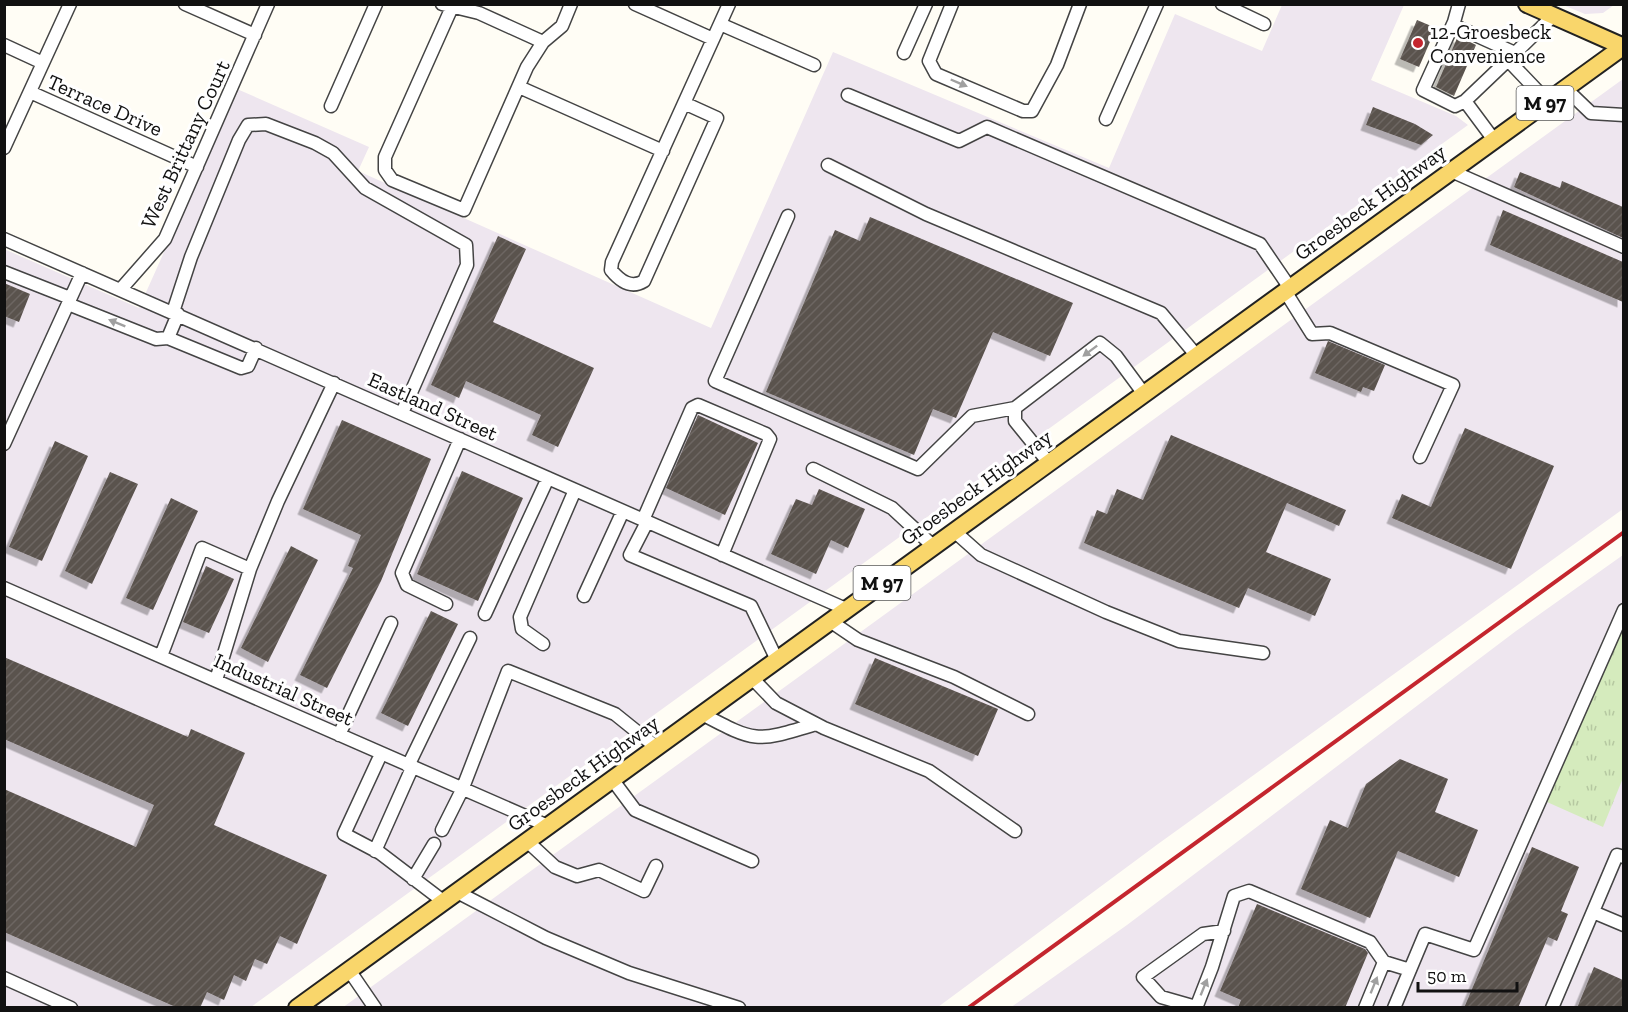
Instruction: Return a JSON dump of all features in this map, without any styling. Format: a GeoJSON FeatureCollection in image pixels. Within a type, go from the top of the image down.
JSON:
{"type":"FeatureCollection","features":[{"type":"Feature","properties":{"kind":"main road"},"geometry":{"type":"LineString","coordinates":[[1527,4],[1623,46]]}},
{"type":"Feature","properties":{"kind":"main road","name":"Groesbeck Highway"},"geometry":{"type":"LineString","coordinates":[[297,1008],[1623,46]]}},
{"type":"Feature","properties":{"kind":"street"},"geometry":{"type":"LineString","coordinates":[[4,148],[70,4]]}},
{"type":"Feature","properties":{"kind":"street"},"geometry":{"type":"LineString","coordinates":[[185,4],[255,35]]}},
{"type":"Feature","properties":{"kind":"street","name":"West Brittany Court"},"geometry":{"type":"LineString","coordinates":[[121,289],[165,239],[268,4]]}},
{"type":"Feature","properties":{"kind":"street"},"geometry":{"type":"LineString","coordinates":[[331,106],[376,4]]}},
{"type":"Feature","properties":{"kind":"street"},"geometry":{"type":"LineString","coordinates":[[543,42],[479,13],[447,6],[385,157],[385,170],[392,180],[464,210],[519,87],[543,42],[562,26],[571,4]]}},
{"type":"Feature","properties":{"kind":"street"},"geometry":{"type":"LineString","coordinates":[[635,4],[713,39]]}},
{"type":"Feature","properties":{"kind":"street"},"geometry":{"type":"LineString","coordinates":[[684,104],[717,118],[644,281],[638,285],[628,284],[618,279],[611,270],[612,262],[729,4]]}},
{"type":"Feature","properties":{"kind":"street"},"geometry":{"type":"LineString","coordinates":[[904,53],[926,4]]}},
{"type":"Feature","properties":{"kind":"street"},"geometry":{"type":"LineString","coordinates":[[952,4],[929,62],[936,74],[1023,111],[1032,111],[1057,65],[1080,4]]}},
{"type":"Feature","properties":{"kind":"street"},"geometry":{"type":"LineString","coordinates":[[1106,119],[1157,4]]}},
{"type":"Feature","properties":{"kind":"street"},"geometry":{"type":"LineString","coordinates":[[1222,4],[1264,24]]}},
{"type":"Feature","properties":{"kind":"street"},"geometry":{"type":"LineString","coordinates":[[1459,4],[1453,25],[1423,90],[1455,106],[1465,101],[1553,16]]}},
{"type":"Feature","properties":{"kind":"street"},"geometry":{"type":"LineString","coordinates":[[720,24],[814,65]]}},
{"type":"Feature","properties":{"kind":"street"},"geometry":{"type":"LineString","coordinates":[[1453,25],[1512,56],[1547,101]]}},
{"type":"Feature","properties":{"kind":"street"},"geometry":{"type":"LineString","coordinates":[[4,45],[43,63]]}},
{"type":"Feature","properties":{"kind":"street"},"geometry":{"type":"LineString","coordinates":[[519,87],[663,151]]}},
{"type":"Feature","properties":{"kind":"street"},"geometry":{"type":"LineString","coordinates":[[1565,88],[1592,113],[1623,115]]}},
{"type":"Feature","properties":{"kind":"street","name":"Terrace Drive"},"geometry":{"type":"LineString","coordinates":[[30,93],[198,167]]}},
{"type":"Feature","properties":{"kind":"street"},"geometry":{"type":"LineString","coordinates":[[848,94],[959,141],[987,127],[1260,244],[1312,334],[1330,333],[1454,385],[1420,457]]}},
{"type":"Feature","properties":{"kind":"street"},"geometry":{"type":"LineString","coordinates":[[1465,101],[1494,140]]}},
{"type":"Feature","properties":{"kind":"street"},"geometry":{"type":"LineString","coordinates":[[168,338],[191,257],[239,140],[248,125],[266,124],[315,143],[333,153],[365,188],[466,245],[467,266],[402,413]]}},
{"type":"Feature","properties":{"kind":"street"},"geometry":{"type":"LineString","coordinates":[[828,165],[926,214],[1161,313],[1196,355]]}},
{"type":"Feature","properties":{"kind":"street"},"geometry":{"type":"LineString","coordinates":[[1451,171],[1623,247]]}},
{"type":"Feature","properties":{"kind":"street"},"geometry":{"type":"LineString","coordinates":[[788,216],[715,381],[918,469],[972,416],[1015,408],[1100,343],[1116,356],[1144,394]]}},
{"type":"Feature","properties":{"kind":"street","name":"Eastland Street"},"geometry":{"type":"LineString","coordinates":[[4,238],[846,609]]}},
{"type":"Feature","properties":{"kind":"street"},"geometry":{"type":"LineString","coordinates":[[4,272],[156,339],[168,338],[241,368],[248,366],[256,348]]}},
{"type":"Feature","properties":{"kind":"street"},"geometry":{"type":"LineString","coordinates":[[4,444],[82,273]]}},
{"type":"Feature","properties":{"kind":"street"},"geometry":{"type":"LineString","coordinates":[[216,680],[250,568],[278,501],[334,383]]}},
{"type":"Feature","properties":{"kind":"street"},"geometry":{"type":"LineString","coordinates":[[722,555],[771,439],[766,434],[698,405],[692,408],[630,555],[751,606],[777,660]]}},
{"type":"Feature","properties":{"kind":"street"},"geometry":{"type":"LineString","coordinates":[[1015,408],[1016,421],[1049,463]]}},
{"type":"Feature","properties":{"kind":"street"},"geometry":{"type":"LineString","coordinates":[[446,604],[407,585],[402,573],[460,439]]}},
{"type":"Feature","properties":{"kind":"street"},"geometry":{"type":"LineString","coordinates":[[813,469],[892,508],[933,546]]}},
{"type":"Feature","properties":{"kind":"street"},"geometry":{"type":"LineString","coordinates":[[484,614],[548,478]]}},
{"type":"Feature","properties":{"kind":"street"},"geometry":{"type":"LineString","coordinates":[[543,644],[522,629],[520,617],[575,490]]}},
{"type":"Feature","properties":{"kind":"street"},"geometry":{"type":"LineString","coordinates":[[584,596],[623,511]]}},
{"type":"Feature","properties":{"kind":"street"},"geometry":{"type":"LineString","coordinates":[[954,531],[981,555],[1168,637],[1179,641],[1263,653]]}},
{"type":"Feature","properties":{"kind":"street"},"geometry":{"type":"LineString","coordinates":[[161,656],[202,548],[250,568]]}},
{"type":"Feature","properties":{"kind":"street","name":"Industrial Street"},"geometry":{"type":"LineString","coordinates":[[4,588],[548,826]]}},
{"type":"Feature","properties":{"kind":"street"},"geometry":{"type":"LineString","coordinates":[[1394,1008],[1425,934],[1474,950],[1623,610]]}},
{"type":"Feature","properties":{"kind":"street"},"geometry":{"type":"LineString","coordinates":[[830,621],[858,640],[954,677],[1028,714]]}},
{"type":"Feature","properties":{"kind":"street"},"geometry":{"type":"LineString","coordinates":[[339,735],[391,623]]}},
{"type":"Feature","properties":{"kind":"street"},"geometry":{"type":"LineString","coordinates":[[375,851],[410,767],[470,638]]}},
{"type":"Feature","properties":{"kind":"street"},"geometry":{"type":"LineString","coordinates":[[442,830],[462,790],[508,671],[615,714],[656,747]]}},
{"type":"Feature","properties":{"kind":"street"},"geometry":{"type":"LineString","coordinates":[[752,678],[776,703],[816,724],[929,771],[1016,831]]}},
{"type":"Feature","properties":{"kind":"street"},"geometry":{"type":"LineString","coordinates":[[702,714],[734,731],[760,739],[816,724]]}},
{"type":"Feature","properties":{"kind":"street"},"geometry":{"type":"LineString","coordinates":[[381,754],[344,834],[375,851],[413,879],[450,897],[629,973],[739,1008]]}},
{"type":"Feature","properties":{"kind":"street"},"geometry":{"type":"LineString","coordinates":[[612,779],[635,810],[752,861]]}},
{"type":"Feature","properties":{"kind":"street"},"geometry":{"type":"LineString","coordinates":[[527,841],[555,867],[577,876],[600,870],[645,891],[656,866]]}},
{"type":"Feature","properties":{"kind":"street"},"geometry":{"type":"LineString","coordinates":[[413,879],[434,844]]}},
{"type":"Feature","properties":{"kind":"street"},"geometry":{"type":"LineString","coordinates":[[1552,1008],[1617,855],[1623,857]]}},
{"type":"Feature","properties":{"kind":"street"},"geometry":{"type":"LineString","coordinates":[[1224,931],[1203,934],[1143,977],[1161,997],[1196,1007],[1212,968],[1224,931],[1234,896],[1249,891],[1370,942],[1384,962],[1410,970]]}},
{"type":"Feature","properties":{"kind":"street"},"geometry":{"type":"LineString","coordinates":[[1593,912],[1623,925]]}},
{"type":"Feature","properties":{"kind":"street"},"geometry":{"type":"LineString","coordinates":[[1365,1008],[1384,962]]}},
{"type":"Feature","properties":{"kind":"street"},"geometry":{"type":"LineString","coordinates":[[349,970],[375,1008]]}},
{"type":"Feature","properties":{"kind":"street"},"geometry":{"type":"LineString","coordinates":[[4,978],[71,1008]]}},
{"type":"Feature","properties":{"kind":"shaded area"},"geometry":{"type":"Polygon","coordinates":[[[1282,5],[1404,5],[1371,80],[1456,116],[1468,125],[251,1007],[5,1007],[4,249],[139,308],[237,89],[369,147],[358,171],[711,328],[833,52],[1109,168],[1175,14],[1262,51],[1282,5]]]}},
{"type":"Feature","properties":{"kind":"shaded area"},"geometry":{"type":"Polygon","coordinates":[[[1563,5],[1614,5],[1603,13],[1585,14],[1563,5]]]}},
{"type":"Feature","properties":{"kind":"shaded area"},"geometry":{"type":"Polygon","coordinates":[[[1623,79],[1623,509],[1158,844],[938,1007],[342,1008],[1623,79]]]}},
{"type":"Feature","properties":{"kind":"shaded area"},"geometry":{"type":"Polygon","coordinates":[[[1623,555],[1623,1007],[1010,1008],[1127,925],[1516,631],[1623,555]]]}},
{"type":"Feature","properties":{"kind":"green space"},"geometry":{"type":"Polygon","coordinates":[[[1623,629],[1623,778],[1603,827],[1547,802],[1623,629]]]}},
{"type":"Feature","properties":{"kind":"building"},"geometry":{"type":"Polygon","coordinates":[[[1417,20],[1436,28],[1419,67],[1400,59],[1417,20]]]}},
{"type":"Feature","properties":{"kind":"building"},"geometry":{"type":"Polygon","coordinates":[[[1458,36],[1476,45],[1454,96],[1436,87],[1458,36]]]}},
{"type":"Feature","properties":{"kind":"building"},"geometry":{"type":"Polygon","coordinates":[[[1373,107],[1415,124],[1433,135],[1421,145],[1366,125],[1373,107]]]}},
{"type":"Feature","properties":{"kind":"building"},"geometry":{"type":"Polygon","coordinates":[[[1520,172],[1560,188],[1562,181],[1623,207],[1623,238],[1514,187],[1520,172]]]}},
{"type":"Feature","properties":{"kind":"building"},"geometry":{"type":"Polygon","coordinates":[[[1503,210],[1623,262],[1623,302],[1490,245],[1503,210]]]}},
{"type":"Feature","properties":{"kind":"building"},"geometry":{"type":"Polygon","coordinates":[[[870,217],[1073,303],[1050,356],[993,332],[956,418],[933,409],[914,455],[766,392],[835,230],[860,241],[870,217]]]}},
{"type":"Feature","properties":{"kind":"building"},"geometry":{"type":"Polygon","coordinates":[[[498,236],[526,249],[493,322],[594,368],[558,447],[532,435],[541,415],[466,381],[459,398],[431,385],[498,236]]]}},
{"type":"Feature","properties":{"kind":"building"},"geometry":{"type":"Polygon","coordinates":[[[4,283],[30,294],[19,322],[4,316],[4,283]]]}},
{"type":"Feature","properties":{"kind":"building"},"geometry":{"type":"Polygon","coordinates":[[[1328,341],[1385,365],[1374,391],[1363,387],[1361,392],[1315,373],[1328,341]]]}},
{"type":"Feature","properties":{"kind":"building"},"geometry":{"type":"Polygon","coordinates":[[[698,415],[758,443],[725,515],[666,488],[698,415]]]}},
{"type":"Feature","properties":{"kind":"building"},"geometry":{"type":"Polygon","coordinates":[[[342,420],[431,459],[381,581],[327,688],[300,675],[353,568],[348,566],[361,535],[303,509],[342,420]]]}},
{"type":"Feature","properties":{"kind":"building"},"geometry":{"type":"Polygon","coordinates":[[[1465,428],[1554,466],[1511,569],[1392,518],[1402,494],[1431,507],[1465,428]]]}},
{"type":"Feature","properties":{"kind":"building"},"geometry":{"type":"Polygon","coordinates":[[[1171,435],[1346,510],[1339,526],[1287,503],[1266,552],[1331,579],[1315,616],[1248,588],[1239,608],[1084,543],[1097,510],[1107,514],[1117,489],[1143,500],[1171,435]]]}},
{"type":"Feature","properties":{"kind":"building"},"geometry":{"type":"Polygon","coordinates":[[[55,441],[88,456],[42,561],[9,547],[55,441]]]}},
{"type":"Feature","properties":{"kind":"building"},"geometry":{"type":"Polygon","coordinates":[[[462,471],[523,498],[478,601],[417,574],[462,471]]]}},
{"type":"Feature","properties":{"kind":"building"},"geometry":{"type":"Polygon","coordinates":[[[110,472],[138,484],[92,584],[65,571],[110,472]]]}},
{"type":"Feature","properties":{"kind":"building"},"geometry":{"type":"Polygon","coordinates":[[[819,489],[865,509],[848,548],[831,540],[816,574],[771,554],[796,499],[812,505],[819,489]]]}},
{"type":"Feature","properties":{"kind":"building"},"geometry":{"type":"Polygon","coordinates":[[[171,498],[198,511],[153,610],[126,598],[171,498]]]}},
{"type":"Feature","properties":{"kind":"building"},"geometry":{"type":"Polygon","coordinates":[[[291,546],[318,560],[268,662],[241,648],[291,546]]]}},
{"type":"Feature","properties":{"kind":"building"},"geometry":{"type":"Polygon","coordinates":[[[206,566],[234,579],[209,633],[183,622],[206,566]]]}},
{"type":"Feature","properties":{"kind":"building"},"geometry":{"type":"Polygon","coordinates":[[[431,611],[458,624],[408,726],[381,713],[431,611]]]}},
{"type":"Feature","properties":{"kind":"building"},"geometry":{"type":"Polygon","coordinates":[[[4,657],[188,737],[191,729],[245,753],[214,825],[327,875],[297,944],[280,936],[267,964],[255,959],[246,981],[234,975],[224,1000],[207,992],[200,1008],[178,1008],[4,932],[4,789],[136,847],[154,805],[4,739],[4,657]]]}},
{"type":"Feature","properties":{"kind":"building"},"geometry":{"type":"Polygon","coordinates":[[[875,658],[998,709],[978,756],[855,704],[875,658]]]}},
{"type":"Feature","properties":{"kind":"building"},"geometry":{"type":"Polygon","coordinates":[[[1400,759],[1448,779],[1435,812],[1478,830],[1459,877],[1398,851],[1370,918],[1301,889],[1330,820],[1348,828],[1366,784],[1400,759]]]}},
{"type":"Feature","properties":{"kind":"building"},"geometry":{"type":"Polygon","coordinates":[[[1532,847],[1579,867],[1561,911],[1568,914],[1557,941],[1548,937],[1518,1008],[1464,1008],[1532,847]]]}},
{"type":"Feature","properties":{"kind":"building"},"geometry":{"type":"Polygon","coordinates":[[[1257,904],[1365,949],[1368,953],[1345,1008],[1238,1008],[1241,1000],[1220,991],[1257,904]]]}},
{"type":"Feature","properties":{"kind":"building"},"geometry":{"type":"Polygon","coordinates":[[[1594,967],[1623,980],[1623,1008],[1577,1008],[1594,967]]]}},
{"type":"Feature","properties":{"kind":"railway"},"geometry":{"type":"LineString","coordinates":[[968,1008],[1624,532]]}},
{"type":"Feature","properties":{"kind":"place","name":"12-Groesbeck Convenience"},"geometry":{"type":"Point","coordinates":[1418,43]}}]}
